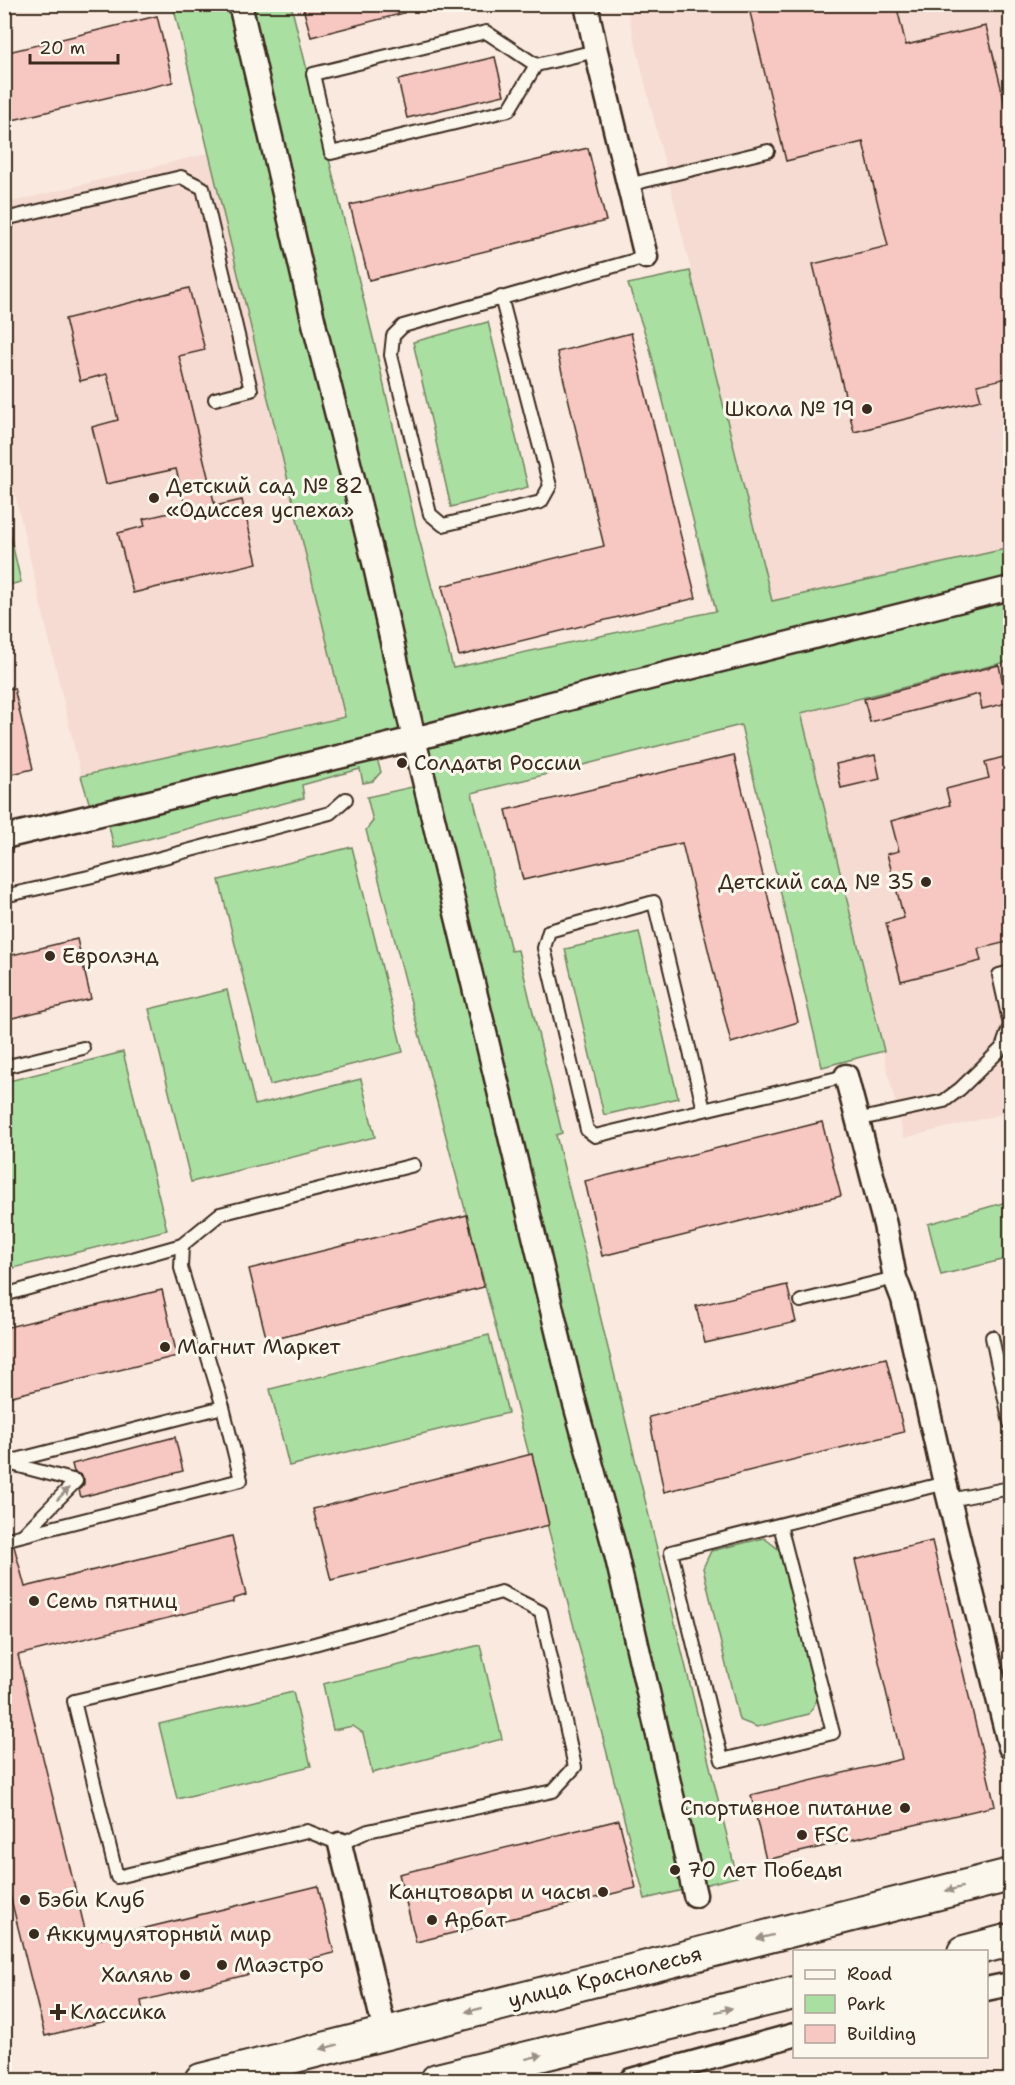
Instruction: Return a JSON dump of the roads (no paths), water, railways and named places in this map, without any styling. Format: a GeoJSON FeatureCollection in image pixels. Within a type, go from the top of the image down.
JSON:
{"type":"FeatureCollection","features":[{"type":"Feature","properties":{"kind":"street"},"geometry":{"type":"LineString","coordinates":[[240,4],[316,332],[374,561],[414,739],[573,1397],[616,1554],[695,1895]]}},
{"type":"Feature","properties":{"kind":"street"},"geometry":{"type":"LineString","coordinates":[[586,4],[646,257]]}},
{"type":"Feature","properties":{"kind":"street"},"geometry":{"type":"LineString","coordinates":[[4,837],[414,739],[1011,588]]}},
{"type":"Feature","properties":{"kind":"street"},"geometry":{"type":"LineString","coordinates":[[846,1076],[885,1225],[895,1278],[903,1299],[1011,1747]]}},
{"type":"Feature","properties":{"kind":"street"},"geometry":{"type":"LineString","coordinates":[[340,1844],[385,2032]]}},
{"type":"Feature","properties":{"kind":"street","name":"улица Краснолесья"},"geometry":{"type":"LineString","coordinates":[[201,2080],[1011,1875]]}},
{"type":"Feature","properties":{"kind":"street"},"geometry":{"type":"LineString","coordinates":[[972,1950],[1011,1940]]}},
{"type":"Feature","properties":{"kind":"street"},"geometry":{"type":"LineString","coordinates":[[988,1989],[1011,1984]]}},
{"type":"Feature","properties":{"kind":"street"},"geometry":{"type":"LineString","coordinates":[[437,2080],[793,1993]]}},
{"type":"Feature","properties":{"kind":"street"},"geometry":{"type":"LineString","coordinates":[[631,2080],[793,2036]]}},
{"type":"Feature","properties":{"kind":"lane"},"geometry":{"type":"LineString","coordinates":[[536,65],[486,32],[313,74],[331,153],[509,110],[536,65],[596,51]]}},
{"type":"Feature","properties":{"kind":"lane"},"geometry":{"type":"LineString","coordinates":[[628,186],[768,151]]}},
{"type":"Feature","properties":{"kind":"lane"},"geometry":{"type":"LineString","coordinates":[[4,228],[9,218],[182,177],[203,188],[251,390],[215,399]]}},
{"type":"Feature","properties":{"kind":"lane"},"geometry":{"type":"LineString","coordinates":[[501,297],[550,486],[541,502],[443,525],[430,514],[391,355],[393,336],[403,326],[501,297],[646,257]]}},
{"type":"Feature","properties":{"kind":"lane"},"geometry":{"type":"LineString","coordinates":[[4,896],[93,876],[330,813],[346,800]]}},
{"type":"Feature","properties":{"kind":"lane"},"geometry":{"type":"LineString","coordinates":[[704,1110],[654,902],[549,931],[544,948],[587,1130],[595,1136],[704,1110],[846,1076]]}},
{"type":"Feature","properties":{"kind":"lane"},"geometry":{"type":"LineString","coordinates":[[856,1120],[944,1101],[960,1089],[1002,1048],[1010,1025],[999,975],[1011,972]]}},
{"type":"Feature","properties":{"kind":"lane"},"geometry":{"type":"LineString","coordinates":[[4,1067],[83,1048]]}},
{"type":"Feature","properties":{"kind":"lane"},"geometry":{"type":"LineString","coordinates":[[4,1295],[182,1245],[220,1215],[414,1165]]}},
{"type":"Feature","properties":{"kind":"lane"},"geometry":{"type":"LineString","coordinates":[[4,1540],[241,1480],[223,1407],[181,1268],[182,1245]]}},
{"type":"Feature","properties":{"kind":"lane"},"geometry":{"type":"LineString","coordinates":[[801,1301],[895,1278]]}},
{"type":"Feature","properties":{"kind":"lane"},"geometry":{"type":"LineString","coordinates":[[992,1337],[1011,1423]]}},
{"type":"Feature","properties":{"kind":"lane"},"geometry":{"type":"LineString","coordinates":[[5,1463],[223,1407]]}},
{"type":"Feature","properties":{"kind":"lane"},"geometry":{"type":"LineString","coordinates":[[5,1463],[76,1481],[22,1536]]}},
{"type":"Feature","properties":{"kind":"lane"},"geometry":{"type":"LineString","coordinates":[[780,1525],[833,1733],[722,1760],[672,1552],[780,1525],[948,1491],[1011,1488]]}},
{"type":"Feature","properties":{"kind":"lane"},"geometry":{"type":"LineString","coordinates":[[501,1592],[541,1612],[575,1767],[553,1791],[368,1831],[340,1844],[307,1831],[117,1876],[74,1701],[300,1648],[501,1592]]}},
{"type":"Feature","properties":{"kind":"place","name":"Школа № 19"},"geometry":{"type":"Point","coordinates":[867,409]}},
{"type":"Feature","properties":{"kind":"place","name":"Детский сад № 82 «Одиссея успеха»"},"geometry":{"type":"Point","coordinates":[154,498]}},
{"type":"Feature","properties":{"kind":"place","name":"Солдаты России"},"geometry":{"type":"Point","coordinates":[402,763]}},
{"type":"Feature","properties":{"kind":"place","name":"Детский сад № 35"},"geometry":{"type":"Point","coordinates":[926,882]}},
{"type":"Feature","properties":{"kind":"place","name":"Евролэнд"},"geometry":{"type":"Point","coordinates":[50,956]}},
{"type":"Feature","properties":{"kind":"place","name":"Магнит Маркет"},"geometry":{"type":"Point","coordinates":[165,1347]}},
{"type":"Feature","properties":{"kind":"place","name":"Семь пятниц"},"geometry":{"type":"Point","coordinates":[34,1601]}},
{"type":"Feature","properties":{"kind":"place","name":"Спортивное питание"},"geometry":{"type":"Point","coordinates":[905,1808]}},
{"type":"Feature","properties":{"kind":"place","name":"FSC"},"geometry":{"type":"Point","coordinates":[802,1835]}},
{"type":"Feature","properties":{"kind":"place","name":"70 лет Победы"},"geometry":{"type":"Point","coordinates":[675,1870]}},
{"type":"Feature","properties":{"kind":"place","name":"Канцтовары и часы"},"geometry":{"type":"Point","coordinates":[603,1892]}},
{"type":"Feature","properties":{"kind":"place","name":"Бэби Клуб"},"geometry":{"type":"Point","coordinates":[25,1900]}},
{"type":"Feature","properties":{"kind":"place","name":"Арбат"},"geometry":{"type":"Point","coordinates":[432,1920]}},
{"type":"Feature","properties":{"kind":"place","name":"Аккумуляторный мир"},"geometry":{"type":"Point","coordinates":[34,1934]}},
{"type":"Feature","properties":{"kind":"place","name":"Маэстро"},"geometry":{"type":"Point","coordinates":[222,1965]}},
{"type":"Feature","properties":{"kind":"place","name":"Халяль"},"geometry":{"type":"Point","coordinates":[185,1975]}},
{"type":"Feature","properties":{"kind":"place","name":"Классика"},"geometry":{"type":"Point","coordinates":[58,2012]}}]}
